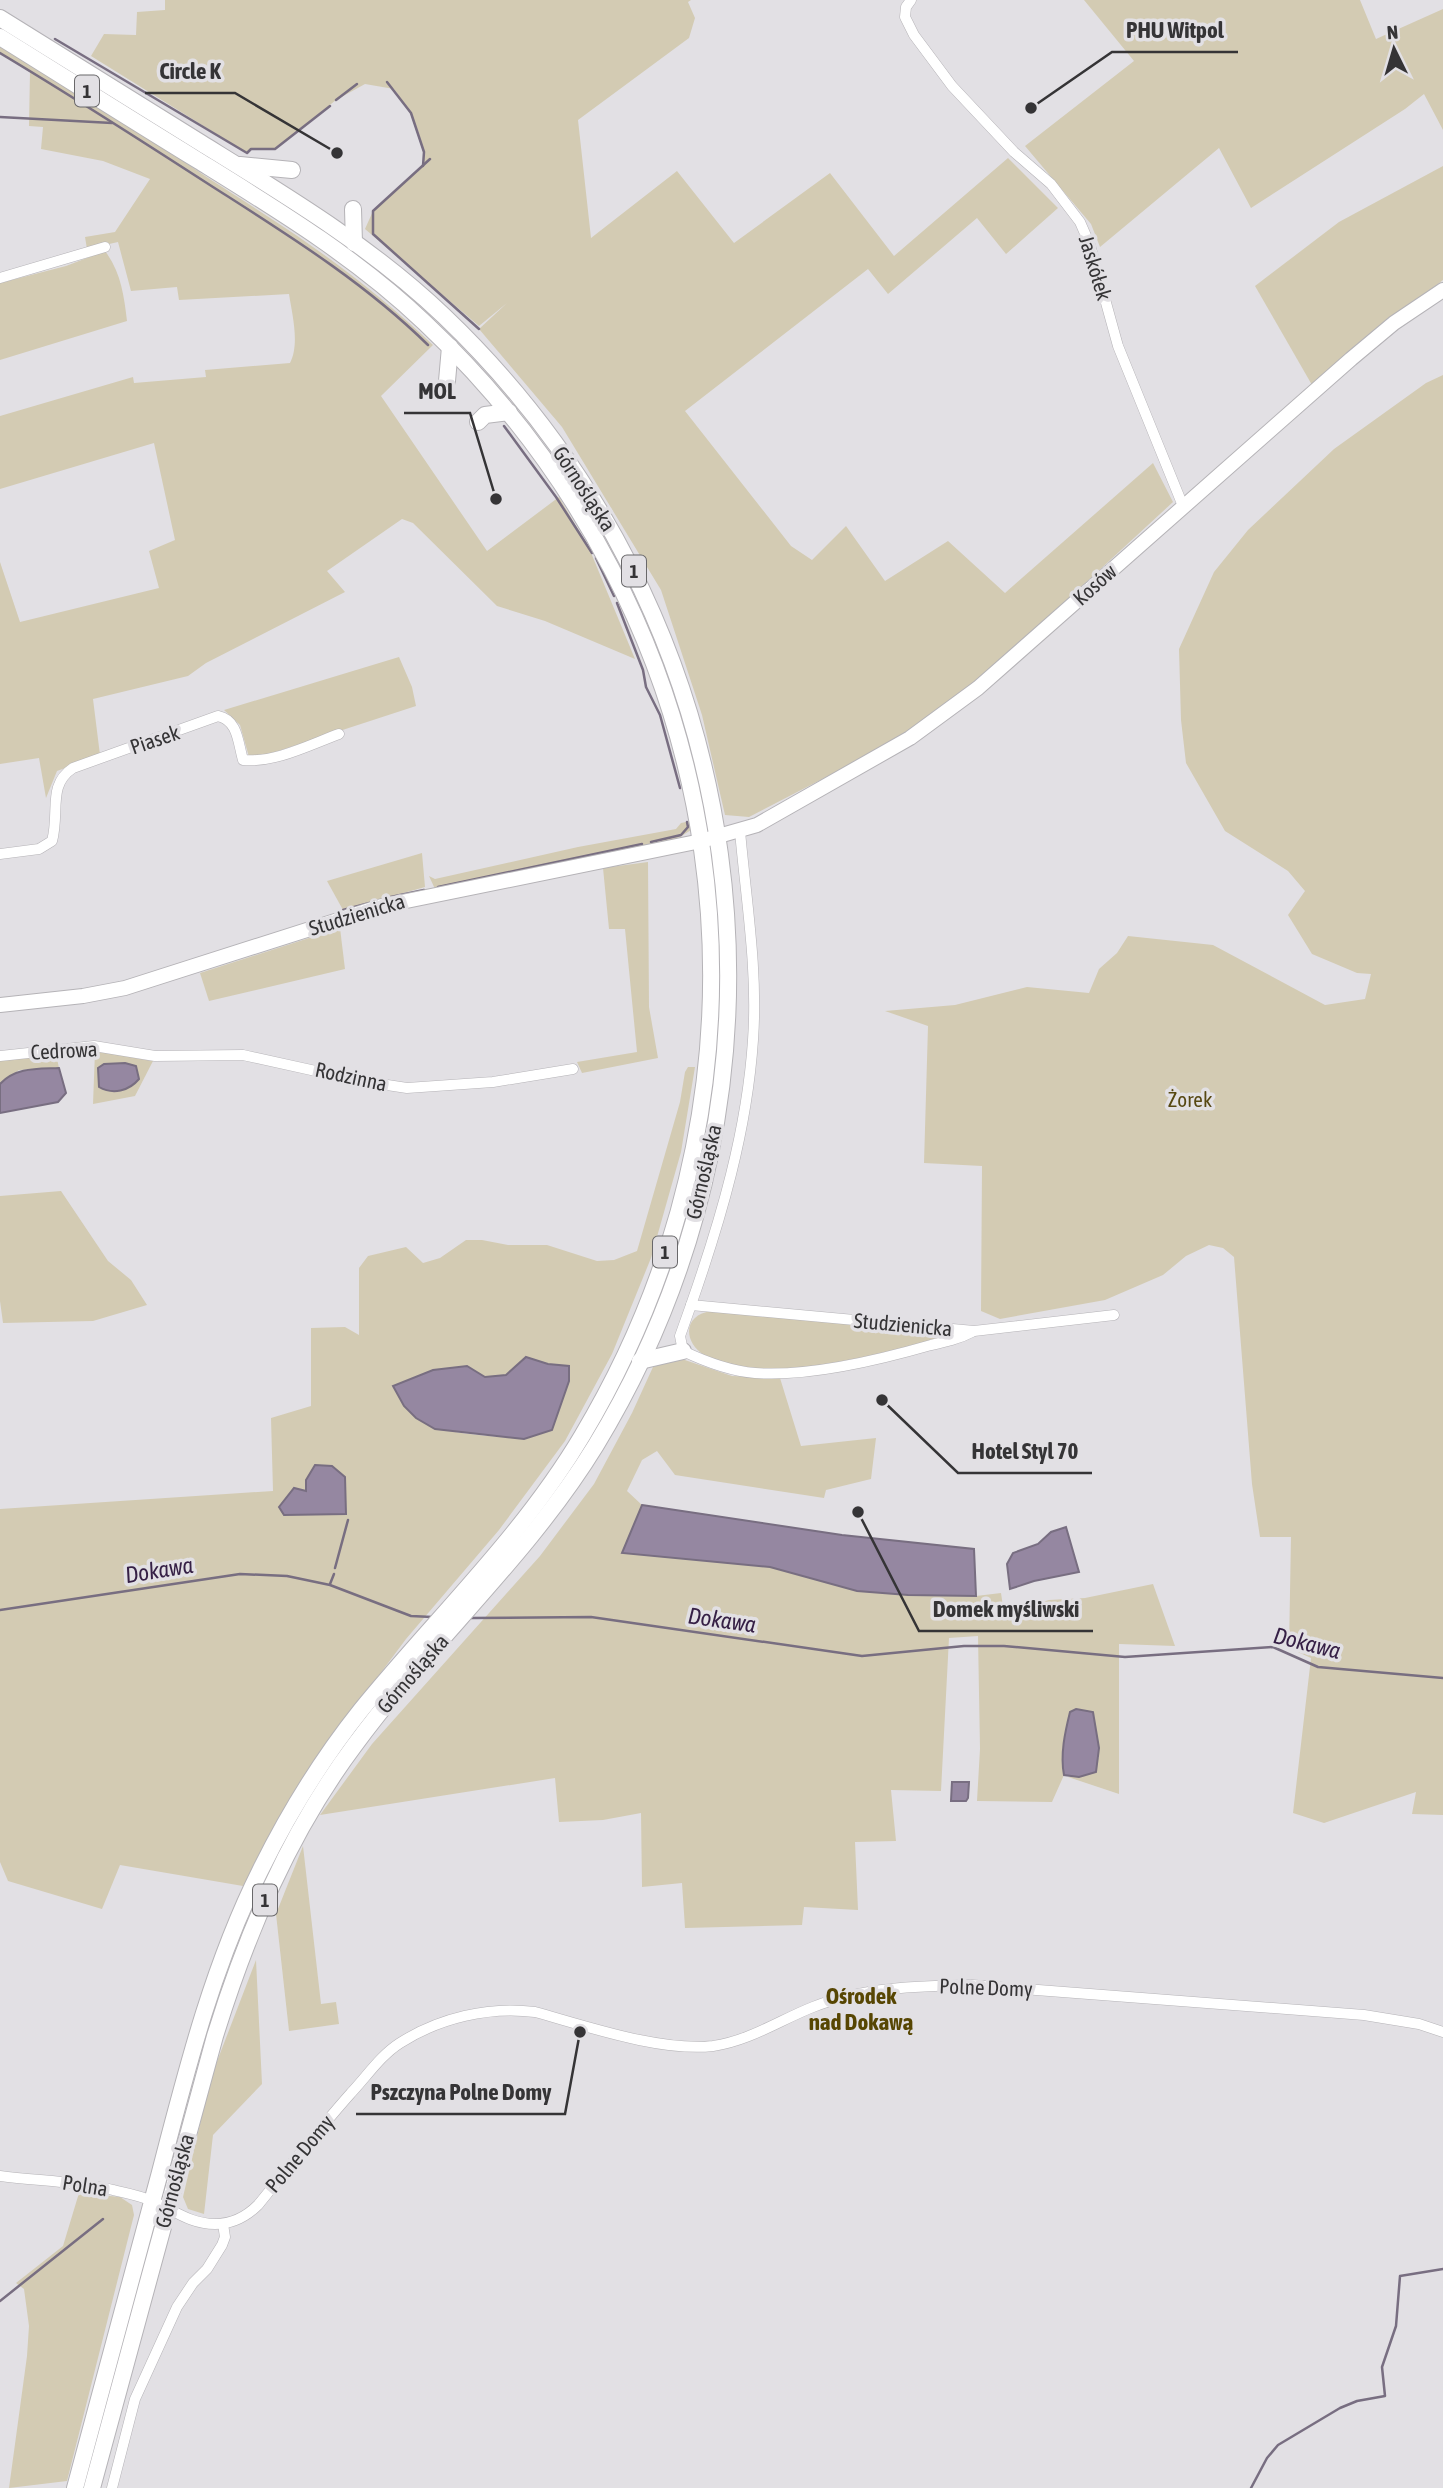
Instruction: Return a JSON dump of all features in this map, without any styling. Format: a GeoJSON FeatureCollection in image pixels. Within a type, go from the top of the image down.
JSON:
{"type":"FeatureCollection","features":[{"type":"Feature","properties":{"kind":"main road","name":"Górnośląska"},"geometry":{"type":"LineString","coordinates":[[0,18],[237,165],[355,243],[424,297],[503,376],[548,434],[602,514],[643,589],[680,681],[706,773],[718,836],[726,917],[728,978],[725,1039],[715,1125],[692,1227],[640,1361],[620,1404],[578,1474],[531,1538],[380,1712],[339,1768],[298,1833],[261,1908],[231,1986],[160,2204],[75,2488]]}},
{"type":"Feature","properties":{"kind":"main road","name":"Górnośląska"},"geometry":{"type":"LineString","coordinates":[[0,37],[291,218],[333,247],[390,291],[450,347],[509,412],[569,493],[600,545],[630,601],[650,649],[690,776],[701,841],[710,929],[709,1038],[699,1118],[692,1154],[652,1292],[582,1436],[533,1508],[382,1684],[334,1746],[289,1816],[259,1871],[216,1973],[92,2488]]}},
{"type":"Feature","properties":{"kind":"main road"},"geometry":{"type":"LineString","coordinates":[[237,165],[292,170]]}},
{"type":"Feature","properties":{"kind":"main road"},"geometry":{"type":"LineString","coordinates":[[353,209],[355,243]]}},
{"type":"Feature","properties":{"kind":"main road"},"geometry":{"type":"LineString","coordinates":[[447,381],[450,347]]}},
{"type":"Feature","properties":{"kind":"main road"},"geometry":{"type":"LineString","coordinates":[[478,422],[485,415],[509,412]]}},
{"type":"Feature","properties":{"kind":"main road"},"geometry":{"type":"LineString","coordinates":[[640,1361],[683,1351]]}},
{"type":"Feature","properties":{"kind":"street","name":"Jaskółek"},"geometry":{"type":"LineString","coordinates":[[911,0],[906,7],[905,18],[914,35],[952,86],[1014,152],[1051,184],[1080,222],[1090,246],[1118,346],[1183,506]]}},
{"type":"Feature","properties":{"kind":"street"},"geometry":{"type":"LineString","coordinates":[[0,278],[105,247]]}},
{"type":"Feature","properties":{"kind":"street","name":"Kosów"},"geometry":{"type":"LineString","coordinates":[[718,836],[740,831],[775,815],[879,756],[942,716],[978,688],[1394,323],[1443,290]]}},
{"type":"Feature","properties":{"kind":"street","name":"Piasek"},"geometry":{"type":"LineString","coordinates":[[0,854],[39,849],[52,842],[57,812],[56,786],[62,775],[74,768],[218,716],[227,718],[234,726],[243,760],[272,757],[338,734]]}},
{"type":"Feature","properties":{"kind":"street"},"geometry":{"type":"LineString","coordinates":[[740,831],[753,977],[753,1039],[734,1163],[712,1245],[680,1336],[683,1351],[727,1369],[781,1374],[816,1370],[915,1350],[974,1331]]}},
{"type":"Feature","properties":{"kind":"street","name":"Studzienicka"},"geometry":{"type":"LineString","coordinates":[[0,1005],[83,996],[125,988],[382,906],[718,836]]}},
{"type":"Feature","properties":{"kind":"street","name":"Cedrowa"},"geometry":{"type":"LineString","coordinates":[[0,1056],[94,1046],[129,1052]]}},
{"type":"Feature","properties":{"kind":"street","name":"Rodzinna"},"geometry":{"type":"LineString","coordinates":[[129,1052],[155,1056],[243,1055],[361,1081],[407,1088],[467,1085],[573,1069]]}},
{"type":"Feature","properties":{"kind":"street","name":"Studzienicka"},"geometry":{"type":"LineString","coordinates":[[691,1305],[974,1331],[1114,1315]]}},
{"type":"Feature","properties":{"kind":"street","name":"Polne Domy"},"geometry":{"type":"LineString","coordinates":[[223,2224],[242,2218],[258,2205],[383,2057],[416,2034],[465,2016],[528,2011],[666,2044],[713,2046],[748,2036],[814,2006],[842,1997],[939,1986],[984,1986],[1364,2015],[1419,2024],[1443,2032]]}},
{"type":"Feature","properties":{"kind":"street","name":"Polna"},"geometry":{"type":"LineString","coordinates":[[0,2176],[89,2186],[160,2204]]}},
{"type":"Feature","properties":{"kind":"street"},"geometry":{"type":"LineString","coordinates":[[112,2488],[135,2399],[177,2307],[193,2283],[207,2269],[225,2237],[223,2224],[195,2222],[160,2204]]}},
{"type":"Feature","properties":{"kind":"green space"},"geometry":{"type":"Polygon","coordinates":[[[165,0],[691,0],[688,2],[695,18],[689,38],[578,120],[591,238],[677,171],[734,243],[830,173],[894,256],[1008,158],[1058,208],[1006,254],[977,218],[888,294],[868,269],[685,411],[791,546],[812,560],[846,526],[885,581],[948,541],[1005,593],[1153,463],[1173,502],[938,719],[749,817],[725,815],[702,715],[661,590],[562,427],[479,329],[507,303],[479,326],[365,229],[373,211],[423,166],[419,135],[400,97],[394,89],[365,84],[336,100],[275,149],[251,149],[247,153],[91,56],[104,34],[136,35],[137,12],[165,10],[165,0]]]}},
{"type":"Feature","properties":{"kind":"green space"},"geometry":{"type":"Polygon","coordinates":[[[1084,0],[1360,0],[1376,39],[1443,9],[1443,130],[1424,94],[1251,208],[1219,148],[1100,247],[1091,224],[1025,146],[1134,61],[1084,0]]]}},
{"type":"Feature","properties":{"kind":"green space"},"geometry":{"type":"Polygon","coordinates":[[[0,45],[168,150],[311,245],[374,293],[433,345],[381,396],[487,551],[559,497],[589,548],[635,659],[545,621],[497,606],[413,523],[402,519],[327,571],[345,592],[206,663],[188,676],[93,699],[100,755],[57,771],[46,798],[39,758],[0,764],[0,562],[20,622],[159,588],[149,551],[175,540],[154,443],[0,489],[0,416],[133,377],[134,383],[206,377],[205,370],[290,363],[295,338],[289,294],[179,300],[177,287],[131,291],[118,242],[87,249],[85,237],[115,232],[150,179],[103,161],[41,149],[43,127],[29,126],[30,72],[0,54],[0,45]]]}},
{"type":"Feature","properties":{"kind":"green space"},"geometry":{"type":"Polygon","coordinates":[[[1443,166],[1443,280],[1312,385],[1255,286],[1339,222],[1443,166]]]}},
{"type":"Feature","properties":{"kind":"green space"},"geometry":{"type":"Polygon","coordinates":[[[105,251],[118,276],[127,321],[0,360],[0,283],[66,266],[105,251]]]}},
{"type":"Feature","properties":{"kind":"green space","name":"Żorek"},"geometry":{"type":"Polygon","coordinates":[[[1443,375],[1443,1815],[1412,1814],[1416,1792],[1324,1823],[1293,1813],[1311,1658],[1289,1648],[1291,1537],[1260,1537],[1252,1484],[1234,1257],[1223,1248],[1209,1245],[1186,1256],[1163,1275],[1105,1300],[1000,1319],[981,1311],[982,1166],[924,1163],[928,1026],[885,1011],[955,1005],[1027,987],[1089,993],[1099,969],[1117,953],[1128,936],[1213,945],[1325,1005],[1365,999],[1371,974],[1357,973],[1312,954],[1288,915],[1305,891],[1288,871],[1225,831],[1186,763],[1181,720],[1179,649],[1214,572],[1248,530],[1334,449],[1426,383],[1443,375]]]}},
{"type":"Feature","properties":{"kind":"green space"},"geometry":{"type":"Polygon","coordinates":[[[399,657],[412,687],[416,706],[266,755],[249,757],[240,725],[224,710],[399,657]]]}},
{"type":"Feature","properties":{"kind":"green space"},"geometry":{"type":"Polygon","coordinates":[[[691,821],[691,830],[665,842],[435,889],[429,876],[435,879],[578,847],[676,829],[681,823],[691,821]]]}},
{"type":"Feature","properties":{"kind":"green space"},"geometry":{"type":"Polygon","coordinates":[[[422,853],[425,887],[343,910],[327,881],[422,853]]]}},
{"type":"Feature","properties":{"kind":"green space"},"geometry":{"type":"Polygon","coordinates":[[[648,862],[649,1007],[658,1058],[582,1073],[577,1062],[637,1052],[625,929],[609,929],[603,868],[648,862]]]}},
{"type":"Feature","properties":{"kind":"green space"},"geometry":{"type":"Polygon","coordinates":[[[340,928],[345,969],[209,1001],[200,973],[340,928]]]}},
{"type":"Feature","properties":{"kind":"green space"},"geometry":{"type":"Polygon","coordinates":[[[95,1051],[153,1061],[135,1096],[93,1104],[95,1051]]]}},
{"type":"Feature","properties":{"kind":"green space"},"geometry":{"type":"Polygon","coordinates":[[[56,1054],[59,1068],[19,1070],[0,1084],[0,1061],[56,1054]]]}},
{"type":"Feature","properties":{"kind":"green space"},"geometry":{"type":"Polygon","coordinates":[[[688,1067],[695,1067],[681,1152],[651,1258],[612,1354],[565,1441],[499,1530],[406,1639],[309,1769],[243,1886],[120,1865],[102,1909],[8,1881],[0,1862],[0,1509],[273,1491],[271,1418],[311,1406],[311,1328],[345,1327],[359,1335],[359,1268],[368,1256],[406,1247],[423,1263],[440,1258],[466,1240],[508,1245],[547,1245],[597,1261],[614,1260],[637,1251],[680,1102],[688,1067]],[[526,1357],[507,1375],[485,1377],[467,1366],[433,1370],[394,1386],[409,1411],[425,1424],[467,1434],[524,1439],[569,1366],[548,1364],[526,1357]]]}},
{"type":"Feature","properties":{"kind":"green space"},"geometry":{"type":"Polygon","coordinates":[[[61,1191],[108,1261],[131,1280],[147,1305],[93,1321],[3,1323],[0,1301],[0,1196],[61,1191]]]}},
{"type":"Feature","properties":{"kind":"green space"},"geometry":{"type":"Polygon","coordinates":[[[712,1311],[954,1333],[845,1361],[787,1368],[760,1368],[719,1361],[697,1349],[689,1336],[691,1323],[703,1313],[712,1311]]]}},
{"type":"Feature","properties":{"kind":"green space"},"geometry":{"type":"Polygon","coordinates":[[[679,1358],[732,1376],[780,1378],[801,1446],[876,1438],[871,1479],[826,1490],[824,1498],[675,1475],[657,1451],[642,1460],[627,1491],[642,1505],[622,1553],[770,1567],[857,1591],[976,1596],[1001,1593],[1004,1613],[1049,1600],[1085,1598],[1153,1584],[1175,1646],[1119,1644],[1119,1794],[1068,1777],[1087,1775],[1099,1757],[1093,1713],[1062,1766],[1064,1775],[1052,1802],[977,1801],[980,1749],[978,1636],[949,1638],[941,1791],[891,1790],[896,1841],[855,1842],[858,1910],[804,1907],[802,1925],[685,1928],[682,1883],[642,1887],[641,1813],[603,1820],[559,1822],[555,1778],[320,1815],[372,1744],[540,1556],[594,1484],[653,1367],[679,1358]]]}},
{"type":"Feature","properties":{"kind":"green space"},"geometry":{"type":"Polygon","coordinates":[[[303,1846],[321,2004],[336,2002],[339,2024],[289,2031],[276,1914],[303,1846]]]}},
{"type":"Feature","properties":{"kind":"green space"},"geometry":{"type":"Polygon","coordinates":[[[256,1960],[262,2084],[213,2135],[204,2214],[188,2209],[183,2197],[211,2077],[256,1960]]]}},
{"type":"Feature","properties":{"kind":"green space"},"geometry":{"type":"Polygon","coordinates":[[[79,2193],[120,2197],[132,2205],[134,2215],[67,2481],[9,2488],[29,2326],[24,2289],[16,2283],[63,2246],[79,2193]]]}},
{"type":"Feature","properties":{"kind":"shaded area"},"geometry":{"type":"Polygon","coordinates":[[[125,1063],[136,1066],[139,1079],[135,1083],[126,1089],[115,1091],[99,1087],[98,1068],[104,1064],[125,1063]]]}},
{"type":"Feature","properties":{"kind":"shaded area"},"geometry":{"type":"Polygon","coordinates":[[[59,1068],[66,1093],[58,1102],[0,1113],[0,1084],[6,1078],[27,1070],[59,1068]]]}},
{"type":"Feature","properties":{"kind":"shaded area"},"geometry":{"type":"Polygon","coordinates":[[[526,1357],[548,1364],[569,1366],[569,1381],[552,1430],[524,1439],[435,1429],[416,1418],[404,1406],[393,1386],[433,1370],[467,1366],[485,1377],[506,1375],[526,1357]]]}},
{"type":"Feature","properties":{"kind":"shaded area"},"geometry":{"type":"Polygon","coordinates":[[[315,1465],[332,1466],[345,1477],[346,1514],[284,1515],[279,1507],[294,1488],[306,1491],[306,1480],[315,1465]]]}},
{"type":"Feature","properties":{"kind":"shaded area"},"geometry":{"type":"Polygon","coordinates":[[[642,1505],[842,1535],[974,1549],[976,1596],[857,1591],[770,1567],[622,1553],[642,1505]]]}},
{"type":"Feature","properties":{"kind":"shaded area"},"geometry":{"type":"Polygon","coordinates":[[[1066,1527],[1079,1572],[1010,1589],[1007,1564],[1013,1553],[1038,1544],[1051,1532],[1066,1527]]]}},
{"type":"Feature","properties":{"kind":"shaded area"},"geometry":{"type":"Polygon","coordinates":[[[1076,1709],[1093,1712],[1099,1748],[1096,1772],[1079,1777],[1064,1775],[1063,1760],[1070,1712],[1076,1709]]]}},
{"type":"Feature","properties":{"kind":"shaded area"},"geometry":{"type":"Polygon","coordinates":[[[952,1782],[969,1782],[966,1801],[951,1801],[952,1782]]]}},
{"type":"Feature","properties":{"kind":"waterway"},"geometry":{"type":"LineString","coordinates":[[55,39],[247,153],[251,149],[275,149],[330,106]]}},
{"type":"Feature","properties":{"kind":"waterway"},"geometry":{"type":"LineString","coordinates":[[0,53],[297,241],[378,300],[428,345]]}},
{"type":"Feature","properties":{"kind":"waterway"},"geometry":{"type":"LineString","coordinates":[[387,82],[411,113],[424,152],[423,166]]}},
{"type":"Feature","properties":{"kind":"waterway"},"geometry":{"type":"LineString","coordinates":[[336,100],[357,84]]}},
{"type":"Feature","properties":{"kind":"waterway"},"geometry":{"type":"LineString","coordinates":[[0,117],[112,123]]}},
{"type":"Feature","properties":{"kind":"waterway"},"geometry":{"type":"LineString","coordinates":[[430,159],[373,211],[373,234],[479,329]]}},
{"type":"Feature","properties":{"kind":"waterway"},"geometry":{"type":"LineString","coordinates":[[504,426],[556,497],[592,553]]}},
{"type":"Feature","properties":{"kind":"waterway"},"geometry":{"type":"LineString","coordinates":[[596,558],[614,596]]}},
{"type":"Feature","properties":{"kind":"waterway"},"geometry":{"type":"LineString","coordinates":[[617,603],[643,670],[646,687],[660,715],[680,788]]}},
{"type":"Feature","properties":{"kind":"waterway"},"geometry":{"type":"LineString","coordinates":[[651,842],[681,835],[688,827],[687,822]]}},
{"type":"Feature","properties":{"kind":"waterway"},"geometry":{"type":"LineString","coordinates":[[438,887],[642,844]]}},
{"type":"Feature","properties":{"kind":"waterway"},"geometry":{"type":"LineString","coordinates":[[386,898],[424,890]]}},
{"type":"Feature","properties":{"kind":"waterway"},"geometry":{"type":"LineString","coordinates":[[343,910],[377,901]]}},
{"type":"Feature","properties":{"kind":"waterway"},"geometry":{"type":"LineString","coordinates":[[335,1568],[348,1520]]}},
{"type":"Feature","properties":{"kind":"waterway","name":"Dokawa"},"geometry":{"type":"LineString","coordinates":[[0,1610],[240,1574],[287,1576],[330,1585],[411,1616],[432,1617]]}},
{"type":"Feature","properties":{"kind":"waterway"},"geometry":{"type":"LineString","coordinates":[[330,1584],[334,1574]]}},
{"type":"Feature","properties":{"kind":"waterway","name":"Dokawa"},"geometry":{"type":"LineString","coordinates":[[470,1618],[591,1617],[862,1656],[964,1646],[1004,1646],[1125,1657],[1273,1647],[1318,1667],[1443,1678]]}},
{"type":"Feature","properties":{"kind":"waterway"},"geometry":{"type":"LineString","coordinates":[[0,2301],[103,2219]]}},
{"type":"Feature","properties":{"kind":"waterway"},"geometry":{"type":"LineString","coordinates":[[1251,2488],[1267,2458],[1278,2445],[1340,2408],[1357,2401],[1385,2396],[1382,2367],[1396,2326],[1400,2276],[1443,2269]]}},
{"type":"Feature","properties":{"kind":"place","name":"PHU Witpol"},"geometry":{"type":"Point","coordinates":[1031,108]}},
{"type":"Feature","properties":{"kind":"place","name":"Circle K"},"geometry":{"type":"Point","coordinates":[337,153]}},
{"type":"Feature","properties":{"kind":"place","name":"MOL"},"geometry":{"type":"Point","coordinates":[496,499]}},
{"type":"Feature","properties":{"kind":"place","name":"Hotel Styl 70"},"geometry":{"type":"Point","coordinates":[882,1400]}},
{"type":"Feature","properties":{"kind":"place","name":"Domek myśliwski"},"geometry":{"type":"Point","coordinates":[858,1512]}},
{"type":"Feature","properties":{"kind":"place","name":"Pszczyna Polne Domy"},"geometry":{"type":"Point","coordinates":[580,2032]}},
{"type":"Feature","properties":{"kind":"district","name":"Ośrodek nad Dokawą"},"geometry":{"type":"Point","coordinates":[861,2009]}}]}
